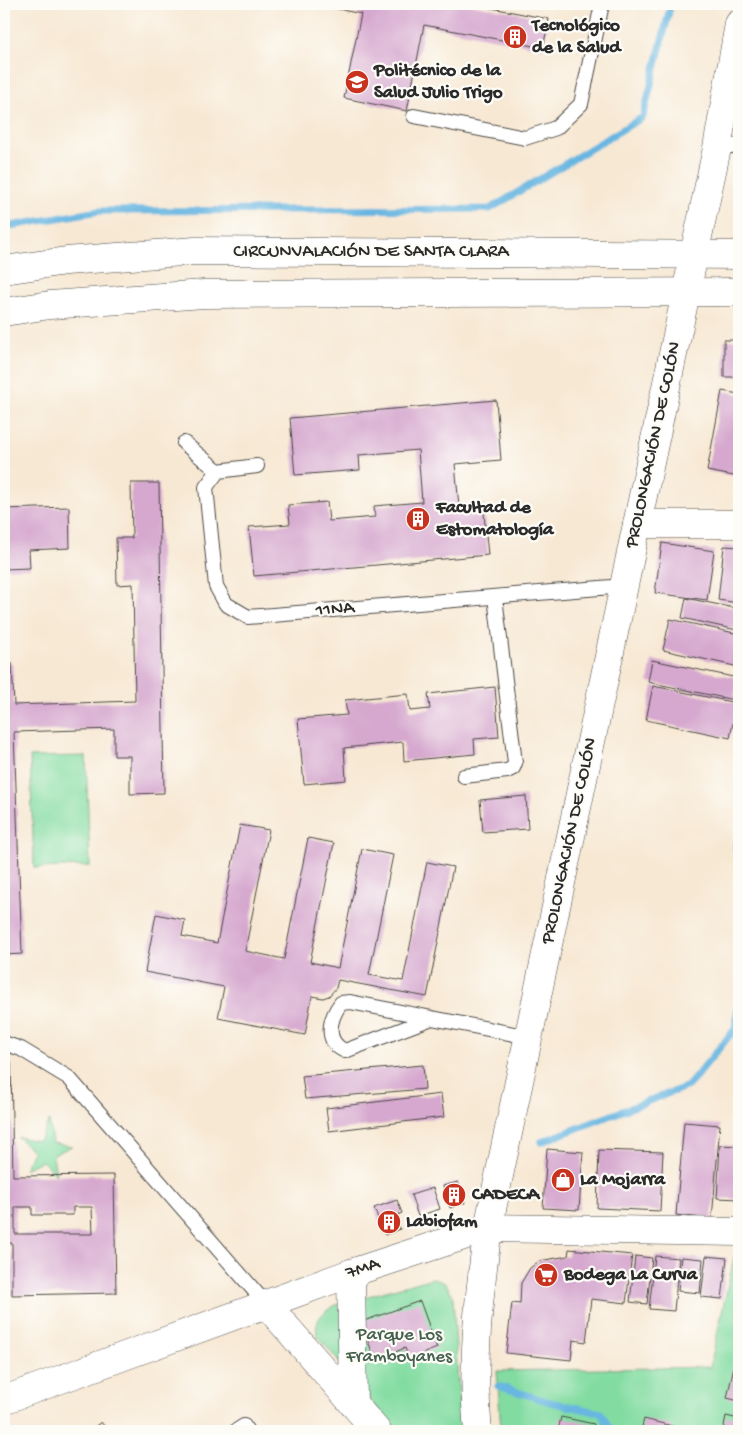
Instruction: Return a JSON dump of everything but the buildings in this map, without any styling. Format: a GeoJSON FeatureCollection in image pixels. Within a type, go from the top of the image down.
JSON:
{"type":"FeatureCollection","features":[{"type":"Feature","properties":{"kind":"main road","name":"PROLONGACIÓN DE COLÓN"},"geometry":{"type":"LineString","coordinates":[[478,1431],[474,1394],[476,1316],[488,1228],[694,255],[732,148],[739,24]]}},
{"type":"Feature","properties":{"kind":"main road","name":"CIRCUNVALACIÓN DE SANTA CLARA"},"geometry":{"type":"LineString","coordinates":[[4,270],[66,261],[195,251],[739,255]]}},
{"type":"Feature","properties":{"kind":"main road"},"geometry":{"type":"LineString","coordinates":[[4,312],[50,305],[204,294],[739,292]]}},
{"type":"Feature","properties":{"kind":"main road"},"geometry":{"type":"LineString","coordinates":[[638,524],[739,524]]}},
{"type":"Feature","properties":{"kind":"main road","name":"7MA"},"geometry":{"type":"LineString","coordinates":[[4,1400],[351,1273],[488,1228],[739,1232]]}},
{"type":"Feature","properties":{"kind":"main road"},"geometry":{"type":"LineString","coordinates":[[351,1273],[353,1404]]}},
{"type":"Feature","properties":{"kind":"main road"},"geometry":{"type":"LineString","coordinates":[[266,1304],[377,1431]]}},
{"type":"Feature","properties":{"kind":"lane"},"geometry":{"type":"LineString","coordinates":[[414,116],[525,138],[556,128],[581,104],[602,4]]}},
{"type":"Feature","properties":{"kind":"lane"},"geometry":{"type":"LineString","coordinates":[[184,443],[218,471],[257,466]]}},
{"type":"Feature","properties":{"kind":"lane","name":"11NA"},"geometry":{"type":"LineString","coordinates":[[218,471],[206,487],[216,586],[226,604],[248,617],[624,586]]}},
{"type":"Feature","properties":{"kind":"lane"},"geometry":{"type":"LineString","coordinates":[[464,776],[507,771],[513,768],[515,763],[496,597]]}},
{"type":"Feature","properties":{"kind":"lane"},"geometry":{"type":"LineString","coordinates":[[432,1018],[345,1051],[335,1047],[330,1036],[336,1010],[341,1003],[350,1002],[432,1018],[529,1037]]}},
{"type":"Feature","properties":{"kind":"lane"},"geometry":{"type":"LineString","coordinates":[[4,1043],[21,1049],[69,1078],[266,1304]]}},
{"type":"Feature","properties":{"kind":"lane"},"geometry":{"type":"LineString","coordinates":[[236,1431],[244,1426],[247,1431]]}},
{"type":"Feature","properties":{"kind":"green space"},"geometry":{"type":"Polygon","coordinates":[[[739,164],[739,217],[734,192],[739,164]]]}},
{"type":"Feature","properties":{"kind":"green space"},"geometry":{"type":"Polygon","coordinates":[[[86,756],[90,866],[34,868],[30,757],[86,756]]]}},
{"type":"Feature","properties":{"kind":"green space"},"geometry":{"type":"Polygon","coordinates":[[[49,1121],[52,1143],[72,1146],[53,1155],[56,1175],[42,1161],[24,1169],[33,1152],[18,1137],[39,1141],[49,1121]]]}},
{"type":"Feature","properties":{"kind":"green space"},"geometry":{"type":"Polygon","coordinates":[[[735,1253],[739,1253],[739,1431],[501,1431],[497,1371],[710,1367],[735,1253]]]}},
{"type":"Feature","properties":{"kind":"green space","name":"Parque Los Framboyanes"},"geometry":{"type":"Polygon","coordinates":[[[433,1278],[446,1284],[453,1296],[461,1431],[395,1431],[317,1335],[318,1320],[323,1313],[336,1305],[433,1278]]]}},
{"type":"Feature","properties":{"kind":"waterway"},"geometry":{"type":"LineString","coordinates":[[4,227],[99,211],[490,209],[643,117],[671,4]]}},
{"type":"Feature","properties":{"kind":"waterway"},"geometry":{"type":"LineString","coordinates":[[739,836],[736,846],[739,866]]}},
{"type":"Feature","properties":{"kind":"waterway"},"geometry":{"type":"LineString","coordinates":[[541,1142],[688,1086],[735,1029],[739,1000]]}},
{"type":"Feature","properties":{"kind":"waterway"},"geometry":{"type":"LineString","coordinates":[[498,1386],[550,1402],[601,1413],[611,1431]]}},
{"type":"Feature","properties":{"kind":"place","name":"Tecnológico de la Salud"},"geometry":{"type":"Point","coordinates":[515,37]}},
{"type":"Feature","properties":{"kind":"place","name":"Politécnico de la Salud Julio Trigo"},"geometry":{"type":"Point","coordinates":[357,82]}},
{"type":"Feature","properties":{"kind":"place","name":"Facultad de Estomatología"},"geometry":{"type":"Point","coordinates":[418,519]}},
{"type":"Feature","properties":{"kind":"place","name":"La Mojarra"},"geometry":{"type":"Point","coordinates":[563,1180]}},
{"type":"Feature","properties":{"kind":"place","name":"CADECA"},"geometry":{"type":"Point","coordinates":[454,1195]}},
{"type":"Feature","properties":{"kind":"place","name":"Labiofam"},"geometry":{"type":"Point","coordinates":[389,1222]}},
{"type":"Feature","properties":{"kind":"place","name":"Bodega La Curva"},"geometry":{"type":"Point","coordinates":[546,1275]}}]}
